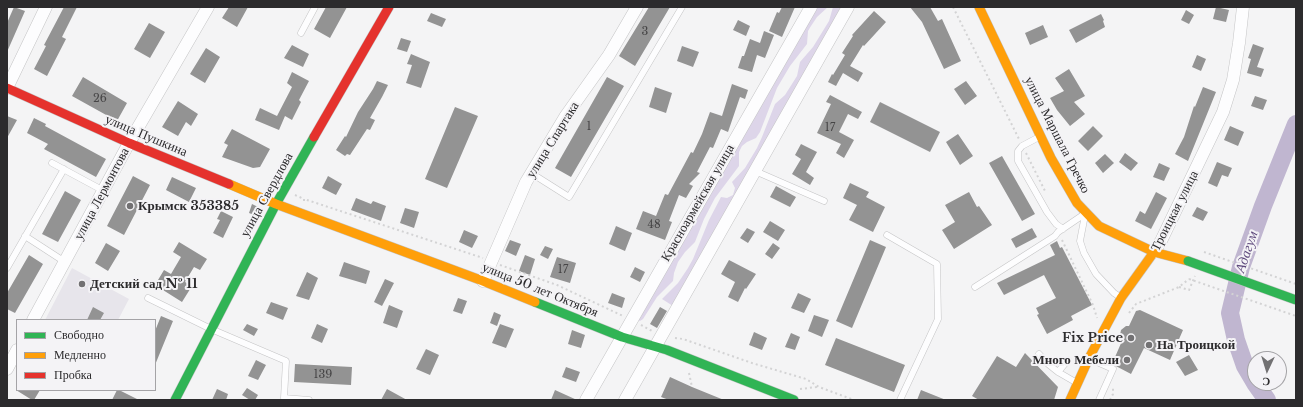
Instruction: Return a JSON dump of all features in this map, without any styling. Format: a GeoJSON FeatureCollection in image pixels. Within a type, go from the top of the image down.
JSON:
{"type":"FeatureCollection","features":[{"type":"Feature","properties":{"kind":"main road","name":"улица Свердлова"},"geometry":{"type":"LineString","coordinates":[[175,400],[276,204],[389,7]]}},
{"type":"Feature","properties":{"kind":"main road","name":"улица Маршала Гречко"},"geometry":{"type":"LineString","coordinates":[[979,7],[1058,171],[1077,203],[1086,214],[1099,226],[1154,252],[1188,261],[1296,300]]}},
{"type":"Feature","properties":{"kind":"main road","name":"улица Пушкина"},"geometry":{"type":"LineString","coordinates":[[7,88],[129,143],[276,204]]}},
{"type":"Feature","properties":{"kind":"main road","name":"улица 50 лет Октября"},"geometry":{"type":"LineString","coordinates":[[276,204],[483,281],[622,337],[667,350],[789,399]]}},
{"type":"Feature","properties":{"kind":"main road","name":"Троицкая улица"},"geometry":{"type":"LineString","coordinates":[[1070,400],[1089,358],[1121,298],[1154,252]]}},
{"type":"Feature","properties":{"kind":"street"},"geometry":{"type":"LineString","coordinates":[[7,88],[46,7]]}},
{"type":"Feature","properties":{"kind":"street","name":"улица Лермонтова"},"geometry":{"type":"LineString","coordinates":[[35,319],[129,143],[208,7]]}},
{"type":"Feature","properties":{"kind":"street","name":"улица Спартака"},"geometry":{"type":"LineString","coordinates":[[483,281],[531,173],[565,118],[609,55],[637,7]]}},
{"type":"Feature","properties":{"kind":"street","name":"Красноармейская улица"},"geometry":{"type":"LineString","coordinates":[[586,400],[811,7]]}},
{"type":"Feature","properties":{"kind":"street"},"geometry":{"type":"LineString","coordinates":[[625,400],[648,361],[660,335],[848,7]]}},
{"type":"Feature","properties":{"kind":"street","name":"Троицкая улица"},"geometry":{"type":"LineString","coordinates":[[1154,252],[1161,241],[1223,112],[1233,80],[1243,7]]}},
{"type":"Feature","properties":{"kind":"street"},"geometry":{"type":"LineString","coordinates":[[7,369],[16,353]]}},
{"type":"Feature","properties":{"kind":"lane"},"geometry":{"type":"LineString","coordinates":[[300,33],[316,7]]}},
{"type":"Feature","properties":{"kind":"lane"},"geometry":{"type":"LineString","coordinates":[[531,173],[569,197],[682,7]]}},
{"type":"Feature","properties":{"kind":"lane"},"geometry":{"type":"LineString","coordinates":[[1040,136],[1022,146],[1018,152],[1018,161],[1047,212],[1060,231]]}},
{"type":"Feature","properties":{"kind":"lane"},"geometry":{"type":"LineString","coordinates":[[52,163],[104,191]]}},
{"type":"Feature","properties":{"kind":"lane"},"geometry":{"type":"LineString","coordinates":[[7,268],[64,169]]}},
{"type":"Feature","properties":{"kind":"lane"},"geometry":{"type":"LineString","coordinates":[[755,171],[824,201]]}},
{"type":"Feature","properties":{"kind":"lane"},"geometry":{"type":"LineString","coordinates":[[975,287],[1055,236],[1086,214]]}},
{"type":"Feature","properties":{"kind":"lane"},"geometry":{"type":"LineString","coordinates":[[1086,214],[1080,241],[1084,253],[1096,274],[1114,293],[1121,298]]}},
{"type":"Feature","properties":{"kind":"lane"},"geometry":{"type":"LineString","coordinates":[[887,235],[937,264],[938,318],[900,400]]}},
{"type":"Feature","properties":{"kind":"lane"},"geometry":{"type":"LineString","coordinates":[[25,236],[65,262]]}},
{"type":"Feature","properties":{"kind":"lane"},"geometry":{"type":"LineString","coordinates":[[148,298],[211,329],[286,361],[284,398],[309,400]]}},
{"type":"Feature","properties":{"kind":"lane"},"geometry":{"type":"LineString","coordinates":[[1039,354],[1058,372],[1077,383]]}},
{"type":"Feature","properties":{"kind":"lane"},"geometry":{"type":"LineString","coordinates":[[1089,358],[1113,369],[1099,400]]}},
{"type":"Feature","properties":{"kind":"lane"},"geometry":{"type":"LineString","coordinates":[[1058,372],[1068,360]]}},
{"type":"Feature","properties":{"kind":"path"},"geometry":{"type":"LineString","coordinates":[[953,7],[1046,193]]}},
{"type":"Feature","properties":{"kind":"path"},"geometry":{"type":"LineString","coordinates":[[297,212],[304,200],[557,284],[667,338],[683,339],[752,363],[806,379],[818,387],[854,400]]}},
{"type":"Feature","properties":{"kind":"path"},"geometry":{"type":"LineString","coordinates":[[1060,231],[1094,305],[1097,318],[1106,325]]}},
{"type":"Feature","properties":{"kind":"path"},"geometry":{"type":"LineString","coordinates":[[1201,251],[1296,284]]}},
{"type":"Feature","properties":{"kind":"path"},"geometry":{"type":"LineString","coordinates":[[1127,314],[1136,304],[1179,287],[1189,279],[1296,316]]}},
{"type":"Feature","properties":{"kind":"path"},"geometry":{"type":"LineString","coordinates":[[1179,287],[1190,290]]}},
{"type":"Feature","properties":{"kind":"path"},"geometry":{"type":"LineString","coordinates":[[1110,400],[1113,394]]}},
{"type":"Feature","properties":{"kind":"shaded area"},"geometry":{"type":"Polygon","coordinates":[[[816,7],[828,7],[817,17],[808,31],[807,44],[790,66],[777,88],[760,132],[756,138],[742,146],[739,152],[739,166],[715,198],[704,219],[695,242],[678,262],[673,281],[657,297],[643,319],[640,321],[638,320],[816,7]]]}},
{"type":"Feature","properties":{"kind":"shaded area"},"geometry":{"type":"Polygon","coordinates":[[[833,7],[845,7],[673,306],[662,299],[678,283],[688,268],[721,197],[727,198],[733,195],[735,188],[732,182],[745,168],[757,148],[775,104],[785,95],[797,76],[800,62],[813,47],[829,21],[833,7]]]}},
{"type":"Feature","properties":{"kind":"shaded area","name":"Детский сад № 11"},"geometry":{"type":"Polygon","coordinates":[[[72,268],[129,299],[119,319],[46,319],[72,268]]]}},
{"type":"Feature","properties":{"kind":"building"},"geometry":{"type":"Polygon","coordinates":[[[14,7],[25,11],[7,52],[7,23],[14,7]]]}},
{"type":"Feature","properties":{"kind":"building"},"geometry":{"type":"Polygon","coordinates":[[[64,7],[77,7],[62,37],[66,39],[47,76],[34,69],[46,46],[44,45],[64,7]]]}},
{"type":"Feature","properties":{"kind":"building"},"geometry":{"type":"Polygon","coordinates":[[[229,7],[248,7],[237,27],[222,18],[229,7]]]}},
{"type":"Feature","properties":{"kind":"building"},"geometry":{"type":"Polygon","coordinates":[[[326,7],[347,7],[330,38],[314,29],[326,7]]]}},
{"type":"Feature","properties":{"kind":"building"},"geometry":{"type":"Polygon","coordinates":[[[649,7],[670,7],[635,66],[619,56],[649,7]]]}},
{"type":"Feature","properties":{"kind":"building"},"geometry":{"type":"Polygon","coordinates":[[[782,7],[795,7],[782,37],[769,31],[777,12],[779,13],[782,7]]]}},
{"type":"Feature","properties":{"kind":"building"},"geometry":{"type":"Polygon","coordinates":[[[910,7],[930,7],[938,21],[942,19],[961,61],[944,69],[922,22],[910,7]]]}},
{"type":"Feature","properties":{"kind":"building"},"geometry":{"type":"Polygon","coordinates":[[[1216,7],[1229,10],[1226,22],[1213,19],[1216,7]]]}},
{"type":"Feature","properties":{"kind":"building"},"geometry":{"type":"Polygon","coordinates":[[[1186,10],[1194,15],[1189,24],[1181,20],[1186,10]]]}},
{"type":"Feature","properties":{"kind":"building"},"geometry":{"type":"Polygon","coordinates":[[[874,11],[886,22],[864,46],[863,45],[850,66],[863,73],[858,82],[843,73],[836,86],[828,82],[845,55],[842,53],[853,36],[852,35],[874,11]]]}},
{"type":"Feature","properties":{"kind":"building"},"geometry":{"type":"Polygon","coordinates":[[[431,13],[446,19],[442,27],[427,21],[431,13]]]}},
{"type":"Feature","properties":{"kind":"building"},"geometry":{"type":"Polygon","coordinates":[[[1101,14],[1105,27],[1076,43],[1069,30],[1101,14]]]}},
{"type":"Feature","properties":{"kind":"building"},"geometry":{"type":"Polygon","coordinates":[[[738,20],[750,26],[746,36],[733,30],[738,20]]]}},
{"type":"Feature","properties":{"kind":"building"},"geometry":{"type":"Polygon","coordinates":[[[149,23],[165,32],[150,58],[134,49],[149,23]]]}},
{"type":"Feature","properties":{"kind":"building"},"geometry":{"type":"Polygon","coordinates":[[[1043,25],[1048,37],[1030,45],[1025,33],[1043,25]]]}},
{"type":"Feature","properties":{"kind":"building"},"geometry":{"type":"Polygon","coordinates":[[[764,31],[774,35],[765,58],[757,55],[752,72],[738,68],[750,39],[760,43],[764,31]]]}},
{"type":"Feature","properties":{"kind":"building"},"geometry":{"type":"Polygon","coordinates":[[[401,38],[411,41],[407,52],[397,49],[401,38]]]}},
{"type":"Feature","properties":{"kind":"building"},"geometry":{"type":"Polygon","coordinates":[[[1253,44],[1264,48],[1257,67],[1264,69],[1261,77],[1247,73],[1251,59],[1248,58],[1253,44]]]}},
{"type":"Feature","properties":{"kind":"building"},"geometry":{"type":"Polygon","coordinates":[[[292,45],[309,54],[303,67],[284,58],[292,45]]]}},
{"type":"Feature","properties":{"kind":"building"},"geometry":{"type":"Polygon","coordinates":[[[682,46],[699,52],[693,67],[677,61],[682,46]]]}},
{"type":"Feature","properties":{"kind":"building"},"geometry":{"type":"Polygon","coordinates":[[[206,48],[220,57],[205,83],[190,74],[206,48]]]}},
{"type":"Feature","properties":{"kind":"building"},"geometry":{"type":"Polygon","coordinates":[[[411,54],[430,62],[421,88],[406,83],[412,65],[407,64],[411,54]]]}},
{"type":"Feature","properties":{"kind":"building"},"geometry":{"type":"Polygon","coordinates":[[[1197,55],[1206,59],[1201,71],[1192,67],[1197,55]]]}},
{"type":"Feature","properties":{"kind":"building"},"geometry":{"type":"Polygon","coordinates":[[[1069,69],[1085,96],[1074,102],[1085,114],[1070,126],[1057,110],[1050,98],[1064,91],[1055,78],[1069,69]]]}},
{"type":"Feature","properties":{"kind":"building"},"geometry":{"type":"Polygon","coordinates":[[[292,72],[309,81],[299,100],[301,102],[292,120],[285,116],[279,130],[255,120],[260,108],[277,116],[292,87],[287,83],[292,72]]]}},
{"type":"Feature","properties":{"kind":"building"},"geometry":{"type":"Polygon","coordinates":[[[83,77],[127,103],[117,121],[72,96],[83,77]]]}},
{"type":"Feature","properties":{"kind":"building"},"geometry":{"type":"Polygon","coordinates":[[[607,77],[624,86],[571,177],[555,168],[607,77]]]}},
{"type":"Feature","properties":{"kind":"building"},"geometry":{"type":"Polygon","coordinates":[[[377,81],[388,85],[370,118],[375,120],[370,130],[367,129],[350,155],[347,154],[345,156],[336,150],[345,136],[346,137],[358,112],[377,81]]]}},
{"type":"Feature","properties":{"kind":"building"},"geometry":{"type":"Polygon","coordinates":[[[966,81],[977,96],[965,105],[954,89],[966,81]]]}},
{"type":"Feature","properties":{"kind":"building"},"geometry":{"type":"Polygon","coordinates":[[[732,84],[748,90],[745,99],[740,97],[728,132],[721,129],[713,148],[710,147],[697,172],[700,173],[689,184],[693,186],[686,198],[679,195],[669,221],[672,222],[665,240],[636,229],[643,211],[656,216],[665,194],[668,195],[691,152],[693,153],[710,112],[722,116],[732,84]]]}},
{"type":"Feature","properties":{"kind":"building"},"geometry":{"type":"Polygon","coordinates":[[[655,87],[672,93],[666,113],[649,107],[655,87]]]}},
{"type":"Feature","properties":{"kind":"building"},"geometry":{"type":"Polygon","coordinates":[[[1203,87],[1216,92],[1188,161],[1175,154],[1184,137],[1194,106],[1195,107],[1203,87]]]}},
{"type":"Feature","properties":{"kind":"building"},"geometry":{"type":"Polygon","coordinates":[[[830,95],[862,112],[858,119],[848,114],[839,132],[854,140],[844,158],[836,153],[841,144],[817,133],[831,104],[826,102],[830,95]]]}},
{"type":"Feature","properties":{"kind":"building"},"geometry":{"type":"Polygon","coordinates":[[[1255,96],[1267,100],[1263,110],[1251,106],[1255,96]]]}},
{"type":"Feature","properties":{"kind":"building"},"geometry":{"type":"Polygon","coordinates":[[[178,101],[198,114],[191,126],[186,122],[178,136],[162,127],[178,101]]]}},
{"type":"Feature","properties":{"kind":"building"},"geometry":{"type":"Polygon","coordinates":[[[880,102],[940,132],[930,152],[870,122],[880,102]]]}},
{"type":"Feature","properties":{"kind":"building"},"geometry":{"type":"Polygon","coordinates":[[[455,107],[478,116],[447,188],[425,179],[455,107]]]}},
{"type":"Feature","properties":{"kind":"building"},"geometry":{"type":"Polygon","coordinates":[[[7,116],[17,120],[7,138],[7,116]]]}},
{"type":"Feature","properties":{"kind":"building"},"geometry":{"type":"Polygon","coordinates":[[[34,118],[46,124],[45,126],[106,159],[96,177],[44,149],[48,144],[27,133],[34,118]]]}},
{"type":"Feature","properties":{"kind":"building"},"geometry":{"type":"Polygon","coordinates":[[[1093,126],[1103,136],[1088,151],[1078,141],[1093,126]]]}},
{"type":"Feature","properties":{"kind":"building"},"geometry":{"type":"Polygon","coordinates":[[[1230,126],[1244,132],[1238,146],[1224,140],[1230,126]]]}},
{"type":"Feature","properties":{"kind":"building"},"geometry":{"type":"Polygon","coordinates":[[[232,129],[270,149],[260,167],[253,168],[222,157],[228,145],[224,143],[232,129]]]}},
{"type":"Feature","properties":{"kind":"building"},"geometry":{"type":"Polygon","coordinates":[[[958,134],[973,156],[960,165],[946,142],[958,134]]]}},
{"type":"Feature","properties":{"kind":"building"},"geometry":{"type":"Polygon","coordinates":[[[801,144],[817,152],[806,172],[814,178],[810,185],[792,174],[801,159],[795,155],[801,144]]]}},
{"type":"Feature","properties":{"kind":"building"},"geometry":{"type":"Polygon","coordinates":[[[1125,153],[1138,163],[1131,171],[1119,162],[1125,153]]]}},
{"type":"Feature","properties":{"kind":"building"},"geometry":{"type":"Polygon","coordinates":[[[1105,154],[1114,163],[1103,173],[1095,163],[1105,154]]]}},
{"type":"Feature","properties":{"kind":"building"},"geometry":{"type":"Polygon","coordinates":[[[1002,156],[1035,214],[1022,221],[989,163],[1002,156]]]}},
{"type":"Feature","properties":{"kind":"building"},"geometry":{"type":"Polygon","coordinates":[[[1217,162],[1232,168],[1228,177],[1222,175],[1217,187],[1208,183],[1217,162]]]}},
{"type":"Feature","properties":{"kind":"building"},"geometry":{"type":"Polygon","coordinates":[[[1159,163],[1170,168],[1164,181],[1153,177],[1159,163]]]}},
{"type":"Feature","properties":{"kind":"building"},"geometry":{"type":"Polygon","coordinates":[[[133,176],[150,185],[124,235],[107,226],[133,176]]]}},
{"type":"Feature","properties":{"kind":"building"},"geometry":{"type":"Polygon","coordinates":[[[328,176],[342,184],[336,195],[322,188],[328,176]]]}},
{"type":"Feature","properties":{"kind":"building"},"geometry":{"type":"Polygon","coordinates":[[[172,177],[196,188],[189,202],[166,190],[172,177]]]}},
{"type":"Feature","properties":{"kind":"building"},"geometry":{"type":"Polygon","coordinates":[[[850,183],[869,192],[866,197],[885,207],[873,232],[849,220],[857,205],[843,198],[850,183]]]}},
{"type":"Feature","properties":{"kind":"building"},"geometry":{"type":"Polygon","coordinates":[[[776,186],[796,197],[790,207],[770,197],[776,186]]]}},
{"type":"Feature","properties":{"kind":"building"},"geometry":{"type":"Polygon","coordinates":[[[65,191],[81,200],[58,242],[42,234],[65,191]]]}},
{"type":"Feature","properties":{"kind":"building"},"geometry":{"type":"Polygon","coordinates":[[[969,192],[977,207],[979,206],[992,225],[954,249],[942,230],[955,222],[945,205],[969,192]]]}},
{"type":"Feature","properties":{"kind":"building"},"geometry":{"type":"Polygon","coordinates":[[[1156,192],[1167,198],[1151,229],[1135,221],[1140,211],[1145,214],[1156,192]]]}},
{"type":"Feature","properties":{"kind":"building"},"geometry":{"type":"Polygon","coordinates":[[[356,198],[371,204],[373,201],[386,206],[381,221],[351,210],[356,198]]]}},
{"type":"Feature","properties":{"kind":"building"},"geometry":{"type":"Polygon","coordinates":[[[252,204],[260,208],[257,216],[249,213],[252,204]]]}},
{"type":"Feature","properties":{"kind":"building"},"geometry":{"type":"Polygon","coordinates":[[[1197,207],[1208,212],[1203,221],[1192,216],[1197,207]]]}},
{"type":"Feature","properties":{"kind":"building"},"geometry":{"type":"Polygon","coordinates":[[[405,208],[419,212],[414,228],[400,223],[405,208]]]}},
{"type":"Feature","properties":{"kind":"building"},"geometry":{"type":"Polygon","coordinates":[[[221,211],[233,217],[223,238],[213,233],[220,220],[217,219],[221,211]]]}},
{"type":"Feature","properties":{"kind":"building"},"geometry":{"type":"Polygon","coordinates":[[[770,221],[785,230],[778,241],[763,232],[770,221]]]}},
{"type":"Feature","properties":{"kind":"building"},"geometry":{"type":"Polygon","coordinates":[[[616,226],[632,233],[625,251],[609,244],[616,226]]]}},
{"type":"Feature","properties":{"kind":"building"},"geometry":{"type":"Polygon","coordinates":[[[747,228],[755,232],[748,243],[740,238],[747,228]]]}},
{"type":"Feature","properties":{"kind":"building"},"geometry":{"type":"Polygon","coordinates":[[[1032,228],[1037,237],[1016,248],[1011,239],[1032,228]]]}},
{"type":"Feature","properties":{"kind":"building"},"geometry":{"type":"Polygon","coordinates":[[[464,230],[478,236],[472,248],[459,242],[464,230]]]}},
{"type":"Feature","properties":{"kind":"building"},"geometry":{"type":"Polygon","coordinates":[[[510,240],[521,244],[516,256],[505,251],[510,240]]]}},
{"type":"Feature","properties":{"kind":"building"},"geometry":{"type":"Polygon","coordinates":[[[870,240],[886,247],[852,328],[836,321],[870,240]]]}},
{"type":"Feature","properties":{"kind":"building"},"geometry":{"type":"Polygon","coordinates":[[[1057,241],[1060,248],[1062,247],[1092,305],[1071,316],[1073,320],[1047,334],[1037,315],[1039,314],[1036,308],[1056,298],[1044,275],[1004,295],[997,283],[1055,255],[1050,245],[1057,241]]]}},
{"type":"Feature","properties":{"kind":"building"},"geometry":{"type":"Polygon","coordinates":[[[179,242],[207,259],[200,270],[194,267],[185,282],[192,286],[182,302],[155,285],[164,270],[171,274],[181,257],[173,252],[179,242]]]}},
{"type":"Feature","properties":{"kind":"building"},"geometry":{"type":"Polygon","coordinates":[[[106,243],[120,251],[108,271],[95,263],[106,243]]]}},
{"type":"Feature","properties":{"kind":"building"},"geometry":{"type":"Polygon","coordinates":[[[773,243],[780,248],[772,259],[765,254],[773,243]]]}},
{"type":"Feature","properties":{"kind":"building"},"geometry":{"type":"Polygon","coordinates":[[[545,246],[553,249],[548,259],[540,255],[545,246]]]}},
{"type":"Feature","properties":{"kind":"building"},"geometry":{"type":"Polygon","coordinates":[[[29,255],[43,264],[15,313],[7,309],[7,293],[29,255]]]}},
{"type":"Feature","properties":{"kind":"building"},"geometry":{"type":"Polygon","coordinates":[[[525,255],[535,259],[530,275],[519,271],[525,255]]]}},
{"type":"Feature","properties":{"kind":"building"},"geometry":{"type":"Polygon","coordinates":[[[557,257],[576,263],[570,283],[550,277],[557,257]]]}},
{"type":"Feature","properties":{"kind":"building"},"geometry":{"type":"Polygon","coordinates":[[[729,260],[756,274],[746,289],[745,288],[738,302],[728,297],[735,282],[721,274],[729,260]]]}},
{"type":"Feature","properties":{"kind":"building"},"geometry":{"type":"Polygon","coordinates":[[[344,262],[370,271],[366,284],[339,276],[344,262]]]}},
{"type":"Feature","properties":{"kind":"building"},"geometry":{"type":"Polygon","coordinates":[[[635,267],[645,272],[640,282],[630,277],[635,267]]]}},
{"type":"Feature","properties":{"kind":"building"},"geometry":{"type":"Polygon","coordinates":[[[307,272],[318,278],[309,300],[296,296],[307,272]]]}},
{"type":"Feature","properties":{"kind":"building"},"geometry":{"type":"Polygon","coordinates":[[[385,279],[394,283],[382,306],[374,302],[385,279]]]}},
{"type":"Feature","properties":{"kind":"building"},"geometry":{"type":"Polygon","coordinates":[[[612,293],[625,298],[622,308],[608,303],[612,293]]]}},
{"type":"Feature","properties":{"kind":"building"},"geometry":{"type":"Polygon","coordinates":[[[798,293],[811,299],[804,313],[791,308],[798,293]]]}},
{"type":"Feature","properties":{"kind":"building"},"geometry":{"type":"Polygon","coordinates":[[[458,298],[467,301],[462,314],[453,311],[458,298]]]}},
{"type":"Feature","properties":{"kind":"building"},"geometry":{"type":"Polygon","coordinates":[[[271,302],[288,308],[283,320],[266,313],[271,302]]]}},
{"type":"Feature","properties":{"kind":"building"},"geometry":{"type":"Polygon","coordinates":[[[389,305],[403,311],[397,328],[383,323],[389,305]]]}},
{"type":"Feature","properties":{"kind":"building"},"geometry":{"type":"Polygon","coordinates":[[[93,307],[104,313],[101,319],[87,319],[93,307]]]}},
{"type":"Feature","properties":{"kind":"building"},"geometry":{"type":"Polygon","coordinates":[[[660,307],[667,311],[657,328],[650,324],[660,307]]]}},
{"type":"Feature","properties":{"kind":"building","name":"На Троицкой"},"geometry":{"type":"Polygon","coordinates":[[[1140,310],[1183,330],[1170,360],[1144,348],[1131,374],[1112,364],[1122,341],[1120,335],[1121,330],[1126,326],[1129,326],[1136,311],[1140,310]]]}},
{"type":"Feature","properties":{"kind":"building"},"geometry":{"type":"Polygon","coordinates":[[[494,312],[501,315],[497,326],[490,323],[494,312]]]}},
{"type":"Feature","properties":{"kind":"building"},"geometry":{"type":"Polygon","coordinates":[[[814,315],[829,320],[822,337],[808,331],[814,315]]]}},
{"type":"Feature","properties":{"kind":"building"},"geometry":{"type":"Polygon","coordinates":[[[161,316],[173,321],[156,363],[156,328],[161,316]]]}},
{"type":"Feature","properties":{"kind":"building"},"geometry":{"type":"Polygon","coordinates":[[[247,324],[258,329],[254,336],[243,330],[247,324]]]}},
{"type":"Feature","properties":{"kind":"building"},"geometry":{"type":"Polygon","coordinates":[[[317,324],[328,329],[322,343],[311,338],[317,324]]]}},
{"type":"Feature","properties":{"kind":"building"},"geometry":{"type":"Polygon","coordinates":[[[500,324],[514,329],[506,348],[492,343],[500,324]]]}},
{"type":"Feature","properties":{"kind":"building"},"geometry":{"type":"Polygon","coordinates":[[[572,330],[585,335],[581,348],[568,344],[572,330]]]}},
{"type":"Feature","properties":{"kind":"building"},"geometry":{"type":"Polygon","coordinates":[[[754,332],[767,338],[762,350],[749,345],[754,332]]]}},
{"type":"Feature","properties":{"kind":"building"},"geometry":{"type":"Polygon","coordinates":[[[791,333],[800,337],[795,350],[785,347],[791,333]]]}},
{"type":"Feature","properties":{"kind":"building"},"geometry":{"type":"Polygon","coordinates":[[[836,338],[905,365],[894,392],[825,365],[836,338]]]}},
{"type":"Feature","properties":{"kind":"building"},"geometry":{"type":"Polygon","coordinates":[[[426,349],[439,355],[430,375],[416,369],[426,349]]]}},
{"type":"Feature","properties":{"kind":"building"},"geometry":{"type":"Polygon","coordinates":[[[1025,353],[1058,387],[1054,400],[979,400],[972,396],[997,356],[1016,367],[1025,353]]]}},
{"type":"Feature","properties":{"kind":"building"},"geometry":{"type":"Polygon","coordinates":[[[1189,355],[1198,370],[1185,376],[1176,362],[1189,355]]]}},
{"type":"Feature","properties":{"kind":"building"},"geometry":{"type":"Polygon","coordinates":[[[256,360],[266,365],[258,380],[248,376],[256,360]]]}},
{"type":"Feature","properties":{"kind":"building"},"geometry":{"type":"Polygon","coordinates":[[[295,364],[352,367],[351,385],[294,382],[295,364]]]}},
{"type":"Feature","properties":{"kind":"building"},"geometry":{"type":"Polygon","coordinates":[[[566,367],[580,372],[576,382],[562,377],[566,367]]]}},
{"type":"Feature","properties":{"kind":"building"},"geometry":{"type":"Polygon","coordinates":[[[670,377],[724,400],[669,400],[661,397],[670,377]]]}},
{"type":"Feature","properties":{"kind":"building"},"geometry":{"type":"Polygon","coordinates":[[[247,388],[258,395],[255,400],[250,400],[242,395],[247,388]]]}},
{"type":"Feature","properties":{"kind":"building"},"geometry":{"type":"Polygon","coordinates":[[[217,389],[228,394],[226,400],[212,400],[217,389]]]}},
{"type":"Feature","properties":{"kind":"building"},"geometry":{"type":"Polygon","coordinates":[[[387,389],[407,400],[381,400],[387,389]]]}},
{"type":"Feature","properties":{"kind":"building"},"geometry":{"type":"Polygon","coordinates":[[[555,390],[577,400],[551,400],[555,390]]]}},
{"type":"Feature","properties":{"kind":"building"},"geometry":{"type":"Polygon","coordinates":[[[921,390],[946,400],[917,400],[921,390]]]}},
{"type":"Feature","properties":{"kind":"building"},"geometry":{"type":"Polygon","coordinates":[[[18,391],[39,391],[34,400],[18,391]]]}},
{"type":"Feature","properties":{"kind":"building"},"geometry":{"type":"Polygon","coordinates":[[[116,391],[121,391],[139,400],[112,400],[116,391]]]}},
{"type":"Feature","properties":{"kind":"waterway","name":"Адагум"},"geometry":{"type":"LineString","coordinates":[[1247,369],[1236,340],[1230,313],[1241,267],[1263,206],[1296,124]]}},
{"type":"Feature","properties":{"kind":"waterway","name":"Адагум"},"geometry":{"type":"LineString","coordinates":[[1261,391],[1267,400]]}},
{"type":"Feature","properties":{"kind":"traffic: fast"},"geometry":{"type":"LineString","coordinates":[[175,400],[276,204],[314,137]]}},
{"type":"Feature","properties":{"kind":"traffic: fast"},"geometry":{"type":"LineString","coordinates":[[1188,261],[1296,300]]}},
{"type":"Feature","properties":{"kind":"traffic: fast"},"geometry":{"type":"LineString","coordinates":[[535,302],[622,337],[667,350],[794,400]]}},
{"type":"Feature","properties":{"kind":"traffic: slow"},"geometry":{"type":"LineString","coordinates":[[979,7],[1051,158],[1077,203],[1099,226],[1154,252],[1188,261]]}},
{"type":"Feature","properties":{"kind":"traffic: slow"},"geometry":{"type":"LineString","coordinates":[[229,184],[276,204],[483,281],[535,302]]}},
{"type":"Feature","properties":{"kind":"traffic: slow"},"geometry":{"type":"LineString","coordinates":[[1070,400],[1089,358],[1121,298],[1154,252]]}},
{"type":"Feature","properties":{"kind":"traffic: jam"},"geometry":{"type":"LineString","coordinates":[[314,137],[389,7]]}},
{"type":"Feature","properties":{"kind":"traffic: jam"},"geometry":{"type":"LineString","coordinates":[[7,88],[129,143],[229,184]]}},
{"type":"Feature","properties":{"kind":"place","name":"Крымск 353385"},"geometry":{"type":"Point","coordinates":[130,206]}},
{"type":"Feature","properties":{"kind":"place","name":"Детский сад № 11"},"geometry":{"type":"Point","coordinates":[82,284]}},
{"type":"Feature","properties":{"kind":"place","name":"Fix Price"},"geometry":{"type":"Point","coordinates":[1131,338]}},
{"type":"Feature","properties":{"kind":"place","name":"На Троицкой"},"geometry":{"type":"Point","coordinates":[1149,345]}},
{"type":"Feature","properties":{"kind":"place","name":"Много Мебели"},"geometry":{"type":"Point","coordinates":[1127,360]}}]}
